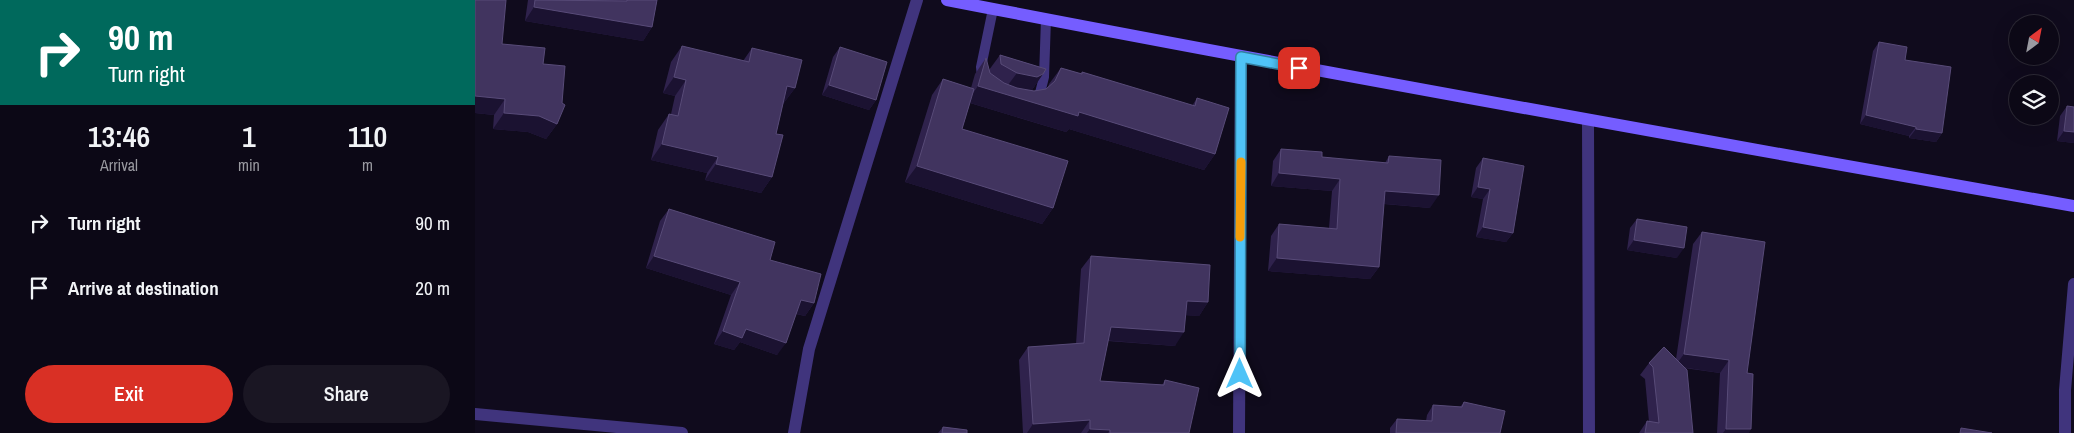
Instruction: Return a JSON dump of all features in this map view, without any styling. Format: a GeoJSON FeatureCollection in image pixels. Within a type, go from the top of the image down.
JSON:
{"type":"FeatureCollection","features":[{"type":"Feature","properties":{"kind":"main road"},"geometry":{"type":"LineString","coordinates":[[947,0],[1588,121],[2074,206]]}},
{"type":"Feature","properties":{"kind":"street"},"geometry":{"type":"LineString","coordinates":[[795,433],[809,349],[917,0]]}},
{"type":"Feature","properties":{"kind":"street"},"geometry":{"type":"LineString","coordinates":[[1239,433],[1241,57]]}},
{"type":"Feature","properties":{"kind":"street"},"geometry":{"type":"LineString","coordinates":[[1588,121],[1589,433]]}},
{"type":"Feature","properties":{"kind":"street"},"geometry":{"type":"LineString","coordinates":[[2065,433],[2065,390],[2074,284]]}},
{"type":"Feature","properties":{"kind":"street"},"geometry":{"type":"LineString","coordinates":[[475,414],[682,433]]}},
{"type":"Feature","properties":{"kind":"lane"},"geometry":{"type":"LineString","coordinates":[[983,84],[981,67],[993,9]]}},
{"type":"Feature","properties":{"kind":"lane"},"geometry":{"type":"LineString","coordinates":[[1022,100],[1032,99],[1040,93],[1044,77],[1046,20]]}},
{"type":"Feature","properties":{"kind":"building"},"geometry":{"type":"Polygon","coordinates":[[[475,0],[506,0],[502,44],[545,48],[543,64],[565,66],[562,103],[565,105],[557,124],[539,116],[504,113],[505,99],[475,96],[475,0]]]}},
{"type":"Feature","properties":{"kind":"building"},"geometry":{"type":"Polygon","coordinates":[[[535,0],[657,0],[652,27],[534,7],[535,0]]]}},
{"type":"Feature","properties":{"kind":"building"},"geometry":{"type":"Polygon","coordinates":[[[1879,42],[1907,47],[1905,60],[1951,67],[1942,133],[1916,129],[1916,127],[1866,115],[1879,42]]]}},
{"type":"Feature","properties":{"kind":"building"},"geometry":{"type":"Polygon","coordinates":[[[682,46],[749,62],[752,48],[802,60],[795,88],[787,86],[776,134],[783,135],[772,177],[716,164],[718,157],[662,144],[669,114],[678,116],[686,80],[674,77],[682,46]]]}},
{"type":"Feature","properties":{"kind":"building"},"geometry":{"type":"Polygon","coordinates":[[[840,47],[887,62],[876,100],[829,85],[840,47]]]}},
{"type":"Feature","properties":{"kind":"building"},"geometry":{"type":"Polygon","coordinates":[[[1000,55],[1046,69],[1043,74],[1037,77],[1017,73],[1001,64],[1000,55]]]}},
{"type":"Feature","properties":{"kind":"building"},"geometry":{"type":"Polygon","coordinates":[[[986,58],[990,73],[1004,83],[1017,88],[1034,91],[1046,89],[1055,81],[1061,68],[1082,74],[1082,72],[1195,106],[1197,98],[1229,108],[1215,154],[1079,112],[1078,116],[978,86],[986,58]]]}},
{"type":"Feature","properties":{"kind":"building"},"geometry":{"type":"Polygon","coordinates":[[[943,79],[974,89],[962,129],[1068,161],[1053,208],[917,166],[943,79]]]}},
{"type":"Feature","properties":{"kind":"building"},"geometry":{"type":"Polygon","coordinates":[[[2067,106],[2074,107],[2074,132],[2064,131],[2067,106]]]}},
{"type":"Feature","properties":{"kind":"building"},"geometry":{"type":"Polygon","coordinates":[[[1281,149],[1322,152],[1322,157],[1388,163],[1389,156],[1441,160],[1439,195],[1385,191],[1379,267],[1277,258],[1279,224],[1337,229],[1340,179],[1279,173],[1281,149]]]}},
{"type":"Feature","properties":{"kind":"building"},"geometry":{"type":"Polygon","coordinates":[[[1483,158],[1524,166],[1513,233],[1483,227],[1490,189],[1478,187],[1483,158]]]}},
{"type":"Feature","properties":{"kind":"building"},"geometry":{"type":"Polygon","coordinates":[[[669,209],[775,242],[770,260],[821,274],[814,303],[801,300],[786,343],[746,329],[742,338],[723,331],[740,282],[654,256],[669,209]]]}},
{"type":"Feature","properties":{"kind":"building"},"geometry":{"type":"Polygon","coordinates":[[[1637,219],[1687,227],[1684,248],[1634,240],[1637,219]]]}},
{"type":"Feature","properties":{"kind":"building"},"geometry":{"type":"Polygon","coordinates":[[[1702,232],[1765,242],[1747,373],[1753,374],[1751,429],[1726,429],[1729,360],[1684,354],[1702,232]]]}},
{"type":"Feature","properties":{"kind":"building"},"geometry":{"type":"Polygon","coordinates":[[[1091,256],[1210,265],[1208,302],[1187,301],[1184,332],[1111,327],[1100,381],[1164,385],[1165,380],[1199,388],[1189,433],[1110,433],[1110,430],[1090,429],[1090,420],[1033,424],[1028,347],[1084,343],[1091,256]]]}},
{"type":"Feature","properties":{"kind":"building"},"geometry":{"type":"Polygon","coordinates":[[[1664,347],[1687,370],[1693,433],[1645,433],[1647,421],[1659,423],[1653,367],[1649,363],[1664,347]]]}},
{"type":"Feature","properties":{"kind":"building"},"geometry":{"type":"Polygon","coordinates":[[[1464,402],[1505,411],[1500,433],[1396,433],[1397,419],[1432,421],[1433,405],[1462,407],[1464,402]]]}},
{"type":"Feature","properties":{"kind":"building"},"geometry":{"type":"Polygon","coordinates":[[[943,427],[967,430],[967,433],[942,433],[943,427]]]}},
{"type":"Feature","properties":{"kind":"building"},"geometry":{"type":"Polygon","coordinates":[[[1961,428],[1992,433],[1960,433],[1961,428]]]}},
{"type":"Feature","properties":{"kind":"slow traffic"},"geometry":{"type":"LineString","coordinates":[[1240,237],[1241,162]]}},
{"type":"Feature","properties":{"kind":"route"},"geometry":{"type":"LineString","coordinates":[[1240,374],[1241,57],[1299,68]]}}]}
